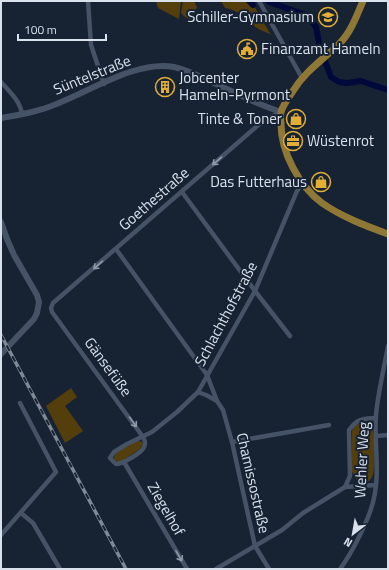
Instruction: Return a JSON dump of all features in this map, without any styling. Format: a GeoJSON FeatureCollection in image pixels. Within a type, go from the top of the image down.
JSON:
{"type":"FeatureCollection","features":[{"type":"Feature","properties":{"kind":"main road"},"geometry":{"type":"LineString","coordinates":[[363,1],[354,23],[341,42],[318,62],[302,78],[293,90],[281,112],[281,134],[284,150],[303,183],[321,202],[348,218],[388,234]]}},
{"type":"Feature","properties":{"kind":"main road","name":"Süntelstraße"},"geometry":{"type":"LineString","coordinates":[[1,118],[38,111],[130,72],[164,66],[190,72],[262,106],[281,112]]}},
{"type":"Feature","properties":{"kind":"main road"},"geometry":{"type":"LineString","coordinates":[[1,222],[7,239],[35,290],[39,302],[34,319],[1,354]]}},
{"type":"Feature","properties":{"kind":"street"},"geometry":{"type":"LineString","coordinates":[[88,1],[91,45],[104,84]]}},
{"type":"Feature","properties":{"kind":"street"},"geometry":{"type":"LineString","coordinates":[[259,1],[302,78]]}},
{"type":"Feature","properties":{"kind":"street"},"geometry":{"type":"LineString","coordinates":[[1,82],[21,107],[22,114]]}},
{"type":"Feature","properties":{"kind":"street","name":"Goethestraße"},"geometry":{"type":"LineString","coordinates":[[52,312],[51,308],[53,304],[264,120],[281,112]]}},
{"type":"Feature","properties":{"kind":"street","name":"Schlachthofstraße"},"geometry":{"type":"LineString","coordinates":[[144,437],[177,412],[198,392],[254,291],[297,190],[303,183]]}},
{"type":"Feature","properties":{"kind":"street"},"geometry":{"type":"LineString","coordinates":[[182,192],[254,291],[290,336]]}},
{"type":"Feature","properties":{"kind":"street","name":"Chamissostraße"},"geometry":{"type":"LineString","coordinates":[[116,250],[207,375],[217,401],[223,410],[232,442],[255,546],[269,569]]}},
{"type":"Feature","properties":{"kind":"street","name":"Gänsefüße"},"geometry":{"type":"LineString","coordinates":[[52,312],[144,437]]}},
{"type":"Feature","properties":{"kind":"street","name":"Wehler Weg"},"geometry":{"type":"LineString","coordinates":[[342,568],[371,511],[374,498],[376,485],[376,418],[388,346]]}},
{"type":"Feature","properties":{"kind":"street"},"geometry":{"type":"LineString","coordinates":[[198,392],[206,394],[217,401]]}},
{"type":"Feature","properties":{"kind":"street"},"geometry":{"type":"LineString","coordinates":[[1,535],[56,472],[20,403]]}},
{"type":"Feature","properties":{"kind":"street"},"geometry":{"type":"LineString","coordinates":[[345,487],[350,476],[349,430],[353,424],[360,419],[376,418]]}},
{"type":"Feature","properties":{"kind":"street"},"geometry":{"type":"LineString","coordinates":[[232,442],[328,425]]}},
{"type":"Feature","properties":{"kind":"street"},"geometry":{"type":"LineString","coordinates":[[377,436],[388,435]]}},
{"type":"Feature","properties":{"kind":"street"},"geometry":{"type":"LineString","coordinates":[[144,437],[145,444],[143,449],[124,462],[116,464],[110,458],[111,454],[137,438],[144,437]]}},
{"type":"Feature","properties":{"kind":"street","name":"Ziegelhof"},"geometry":{"type":"LineString","coordinates":[[124,462],[187,569]]}},
{"type":"Feature","properties":{"kind":"street"},"geometry":{"type":"LineString","coordinates":[[216,569],[282,530],[303,513],[345,487],[376,485]]}},
{"type":"Feature","properties":{"kind":"street"},"geometry":{"type":"LineString","coordinates":[[21,513],[33,523],[60,569]]}},
{"type":"Feature","properties":{"kind":"shaded area"},"geometry":{"type":"Polygon","coordinates":[[[156,1],[181,1],[179,19],[158,8],[156,1]]]}},
{"type":"Feature","properties":{"kind":"shaded area"},"geometry":{"type":"Polygon","coordinates":[[[183,1],[194,1],[197,7],[191,20],[181,13],[183,1]]]}},
{"type":"Feature","properties":{"kind":"shaded area"},"geometry":{"type":"Polygon","coordinates":[[[221,1],[251,1],[271,35],[257,28],[238,13],[225,8],[221,1]]]}},
{"type":"Feature","properties":{"kind":"shaded area"},"geometry":{"type":"Polygon","coordinates":[[[71,388],[77,397],[65,406],[83,431],[65,443],[46,406],[71,388]]]}},
{"type":"Feature","properties":{"kind":"shaded area"},"geometry":{"type":"Polygon","coordinates":[[[362,423],[369,425],[373,431],[374,440],[374,468],[372,478],[369,481],[364,482],[357,480],[352,472],[352,431],[356,426],[362,423]]]}},
{"type":"Feature","properties":{"kind":"shaded area"},"geometry":{"type":"Polygon","coordinates":[[[137,440],[143,444],[140,449],[120,462],[114,459],[115,454],[137,440]]]}},
{"type":"Feature","properties":{"kind":"waterway"},"geometry":{"type":"LineString","coordinates":[[249,1],[253,5]]}},
{"type":"Feature","properties":{"kind":"waterway"},"geometry":{"type":"LineString","coordinates":[[269,2],[306,15],[316,27],[320,48],[331,77],[339,82],[347,83],[361,81],[388,90]]}},
{"type":"Feature","properties":{"kind":"railway"},"geometry":{"type":"LineString","coordinates":[[1,335],[126,569]]}},
{"type":"Feature","properties":{"kind":"place","name":"Schiller-Gymnasium"},"geometry":{"type":"Point","coordinates":[328,17]}},
{"type":"Feature","properties":{"kind":"place","name":"Finanzamt Hameln"},"geometry":{"type":"Point","coordinates":[247,49]}},
{"type":"Feature","properties":{"kind":"place","name":"Jobcenter Hameln-Pyrmont"},"geometry":{"type":"Point","coordinates":[165,87]}},
{"type":"Feature","properties":{"kind":"place","name":"Tinte & Toner"},"geometry":{"type":"Point","coordinates":[296,119]}},
{"type":"Feature","properties":{"kind":"place","name":"Wüstenrot"},"geometry":{"type":"Point","coordinates":[293,141]}},
{"type":"Feature","properties":{"kind":"place","name":"Das Futterhaus"},"geometry":{"type":"Point","coordinates":[321,182]}}]}
